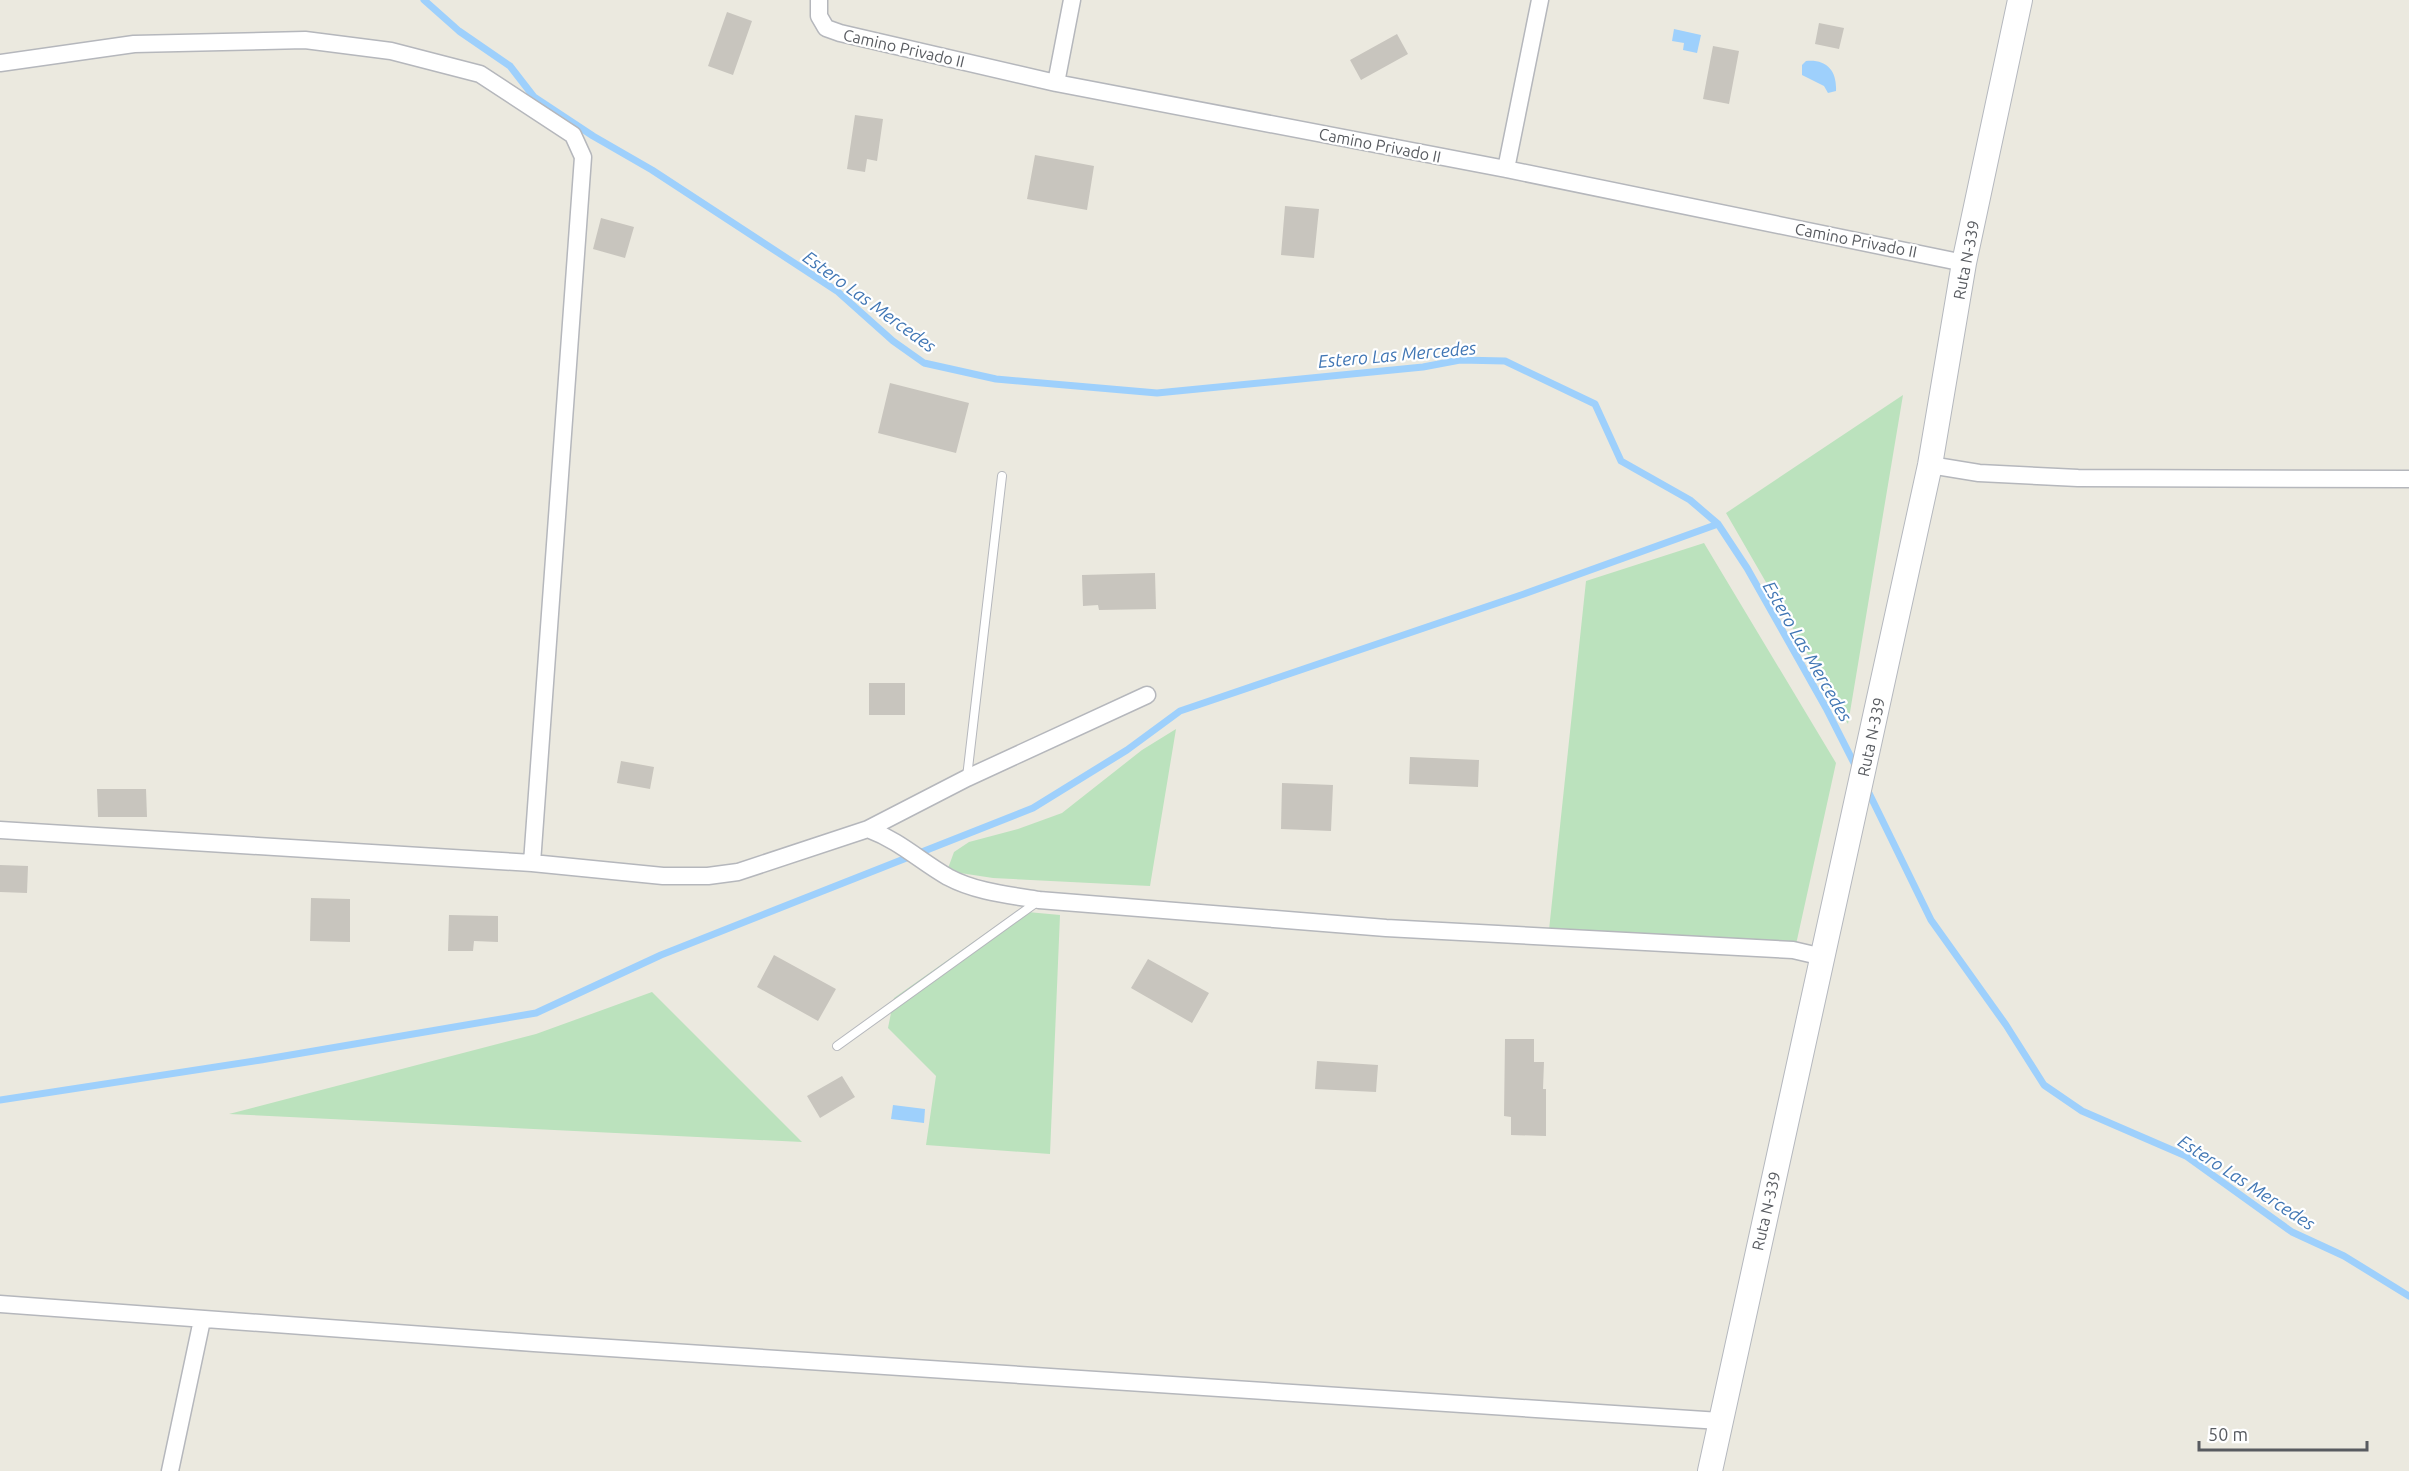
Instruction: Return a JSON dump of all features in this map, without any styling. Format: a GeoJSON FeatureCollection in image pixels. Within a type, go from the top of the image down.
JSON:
{"type":"FeatureCollection","features":[{"type":"Feature","properties":{"kind":"street","name":"Camino Privado II"},"geometry":{"type":"LineString","coordinates":[[819,0],[819,16],[826,28],[840,33],[1056,82],[1506,169],[1964,263]]}},
{"type":"Feature","properties":{"kind":"street"},"geometry":{"type":"LineString","coordinates":[[1056,82],[1072,0]]}},
{"type":"Feature","properties":{"kind":"street"},"geometry":{"type":"LineString","coordinates":[[1506,169],[1540,0]]}},
{"type":"Feature","properties":{"kind":"street","name":"Ruta N-339"},"geometry":{"type":"LineString","coordinates":[[1710,1471],[1930,465],[1964,263],[2020,0]]}},
{"type":"Feature","properties":{"kind":"street"},"geometry":{"type":"LineString","coordinates":[[0,63],[134,44],[305,40],[391,51],[480,74],[573,135],[583,157],[532,863]]}},
{"type":"Feature","properties":{"kind":"street"},"geometry":{"type":"LineString","coordinates":[[1930,465],[1979,472],[2078,478],[2409,479]]}},
{"type":"Feature","properties":{"kind":"street"},"geometry":{"type":"LineString","coordinates":[[0,830],[532,863],[663,876],[708,876],[738,872],[868,829],[967,778],[1147,695]]}},
{"type":"Feature","properties":{"kind":"street"},"geometry":{"type":"LineString","coordinates":[[868,829],[889,837],[949,877],[991,892],[1040,900],[1386,928],[1793,950],[1823,957]]}},
{"type":"Feature","properties":{"kind":"street"},"geometry":{"type":"LineString","coordinates":[[0,1304],[202,1320],[1720,1421]]}},
{"type":"Feature","properties":{"kind":"street"},"geometry":{"type":"LineString","coordinates":[[170,1471],[202,1320]]}},
{"type":"Feature","properties":{"kind":"lane"},"geometry":{"type":"LineString","coordinates":[[967,778],[1002,476]]}},
{"type":"Feature","properties":{"kind":"lane"},"geometry":{"type":"LineString","coordinates":[[837,1046],[1040,900]]}},
{"type":"Feature","properties":{"kind":"green space"},"geometry":{"type":"Polygon","coordinates":[[[1903,395],[1848,724],[1726,513],[1903,395]]]}},
{"type":"Feature","properties":{"kind":"green space"},"geometry":{"type":"Polygon","coordinates":[[[1704,543],[1836,763],[1795,949],[1549,930],[1586,581],[1704,543]]]}},
{"type":"Feature","properties":{"kind":"green space"},"geometry":{"type":"Polygon","coordinates":[[[1176,729],[1150,886],[993,878],[947,871],[954,852],[969,842],[1018,829],[1062,813],[1142,750],[1176,729]]]}},
{"type":"Feature","properties":{"kind":"green space"},"geometry":{"type":"Polygon","coordinates":[[[1017,911],[1060,915],[1050,1154],[926,1145],[936,1076],[888,1028],[894,998],[1017,911]]]}},
{"type":"Feature","properties":{"kind":"green space"},"geometry":{"type":"Polygon","coordinates":[[[652,992],[802,1142],[229,1114],[536,1034],[652,992]]]}},
{"type":"Feature","properties":{"kind":"water"},"geometry":{"type":"Polygon","coordinates":[[[1674,29],[1701,35],[1697,53],[1683,50],[1684,43],[1672,41],[1674,29]]]}},
{"type":"Feature","properties":{"kind":"water"},"geometry":{"type":"Polygon","coordinates":[[[1806,61],[1820,62],[1829,68],[1835,78],[1836,91],[1828,93],[1824,86],[1802,75],[1802,65],[1806,61]]]}},
{"type":"Feature","properties":{"kind":"water"},"geometry":{"type":"Polygon","coordinates":[[[893,1105],[925,1109],[924,1123],[891,1119],[893,1105]]]}},
{"type":"Feature","properties":{"kind":"building"},"geometry":{"type":"Polygon","coordinates":[[[727,12],[752,21],[733,75],[708,66],[727,12]]]}},
{"type":"Feature","properties":{"kind":"building"},"geometry":{"type":"Polygon","coordinates":[[[1819,23],[1844,28],[1839,49],[1815,44],[1819,23]]]}},
{"type":"Feature","properties":{"kind":"building"},"geometry":{"type":"Polygon","coordinates":[[[1397,34],[1408,54],[1361,80],[1350,60],[1397,34]]]}},
{"type":"Feature","properties":{"kind":"building"},"geometry":{"type":"Polygon","coordinates":[[[1713,46],[1739,51],[1729,104],[1703,99],[1713,46]]]}},
{"type":"Feature","properties":{"kind":"building"},"geometry":{"type":"Polygon","coordinates":[[[855,115],[883,119],[877,161],[867,159],[865,172],[847,169],[855,115]]]}},
{"type":"Feature","properties":{"kind":"building"},"geometry":{"type":"Polygon","coordinates":[[[1035,155],[1094,166],[1087,210],[1027,199],[1035,155]]]}},
{"type":"Feature","properties":{"kind":"building"},"geometry":{"type":"Polygon","coordinates":[[[1285,206],[1319,209],[1314,258],[1281,255],[1285,206]]]}},
{"type":"Feature","properties":{"kind":"building"},"geometry":{"type":"Polygon","coordinates":[[[601,218],[634,227],[625,258],[593,249],[601,218]]]}},
{"type":"Feature","properties":{"kind":"building"},"geometry":{"type":"Polygon","coordinates":[[[890,383],[969,403],[956,453],[878,433],[890,383]]]}},
{"type":"Feature","properties":{"kind":"building"},"geometry":{"type":"Polygon","coordinates":[[[1155,573],[1156,609],[1099,610],[1098,605],[1083,606],[1082,575],[1155,573]]]}},
{"type":"Feature","properties":{"kind":"building"},"geometry":{"type":"Polygon","coordinates":[[[869,683],[905,683],[905,715],[869,715],[869,683]]]}},
{"type":"Feature","properties":{"kind":"building"},"geometry":{"type":"Polygon","coordinates":[[[1410,757],[1479,760],[1478,787],[1409,784],[1410,757]]]}},
{"type":"Feature","properties":{"kind":"building"},"geometry":{"type":"Polygon","coordinates":[[[621,761],[654,767],[650,789],[617,783],[621,761]]]}},
{"type":"Feature","properties":{"kind":"building"},"geometry":{"type":"Polygon","coordinates":[[[1282,783],[1333,785],[1331,831],[1281,829],[1282,783]]]}},
{"type":"Feature","properties":{"kind":"building"},"geometry":{"type":"Polygon","coordinates":[[[97,789],[146,789],[147,817],[98,817],[97,789]]]}},
{"type":"Feature","properties":{"kind":"building"},"geometry":{"type":"Polygon","coordinates":[[[0,865],[28,866],[27,893],[0,892],[0,865]]]}},
{"type":"Feature","properties":{"kind":"building"},"geometry":{"type":"Polygon","coordinates":[[[311,898],[350,899],[350,942],[310,941],[311,898]]]}},
{"type":"Feature","properties":{"kind":"building"},"geometry":{"type":"Polygon","coordinates":[[[449,915],[498,916],[498,942],[474,941],[473,951],[448,951],[449,915]]]}},
{"type":"Feature","properties":{"kind":"building"},"geometry":{"type":"Polygon","coordinates":[[[774,955],[836,989],[818,1021],[757,987],[774,955]]]}},
{"type":"Feature","properties":{"kind":"building"},"geometry":{"type":"Polygon","coordinates":[[[1148,959],[1209,993],[1192,1023],[1131,988],[1148,959]]]}},
{"type":"Feature","properties":{"kind":"building"},"geometry":{"type":"Polygon","coordinates":[[[1505,1039],[1534,1039],[1534,1062],[1544,1062],[1546,1136],[1511,1135],[1511,1117],[1504,1116],[1505,1039]]]}},
{"type":"Feature","properties":{"kind":"building"},"geometry":{"type":"Polygon","coordinates":[[[1317,1061],[1378,1065],[1376,1092],[1315,1089],[1317,1061]]]}},
{"type":"Feature","properties":{"kind":"building"},"geometry":{"type":"Polygon","coordinates":[[[842,1076],[855,1097],[820,1118],[807,1096],[842,1076]]]}},
{"type":"Feature","properties":{"kind":"waterway","name":"Estero Las Mercedes"},"geometry":{"type":"LineString","coordinates":[[424,0],[459,31],[510,66],[534,97],[593,136],[652,170],[837,291],[893,341],[924,363],[996,379],[1157,393],[1423,367],[1460,360],[1505,361],[1595,404],[1621,461],[1690,500],[1718,524],[1747,568],[1826,708],[1857,769]]}},
{"type":"Feature","properties":{"kind":"waterway"},"geometry":{"type":"LineString","coordinates":[[0,1100],[261,1060],[536,1013],[661,955],[1033,808],[1127,750],[1180,711],[1524,594],[1718,524]]}},
{"type":"Feature","properties":{"kind":"waterway","name":"Estero Las Mercedes"},"geometry":{"type":"LineString","coordinates":[[1866,787],[1931,920],[2006,1025],[2044,1085],[2082,1111],[2186,1156],[2292,1232],[2344,1256],[2409,1296]]}}]}
